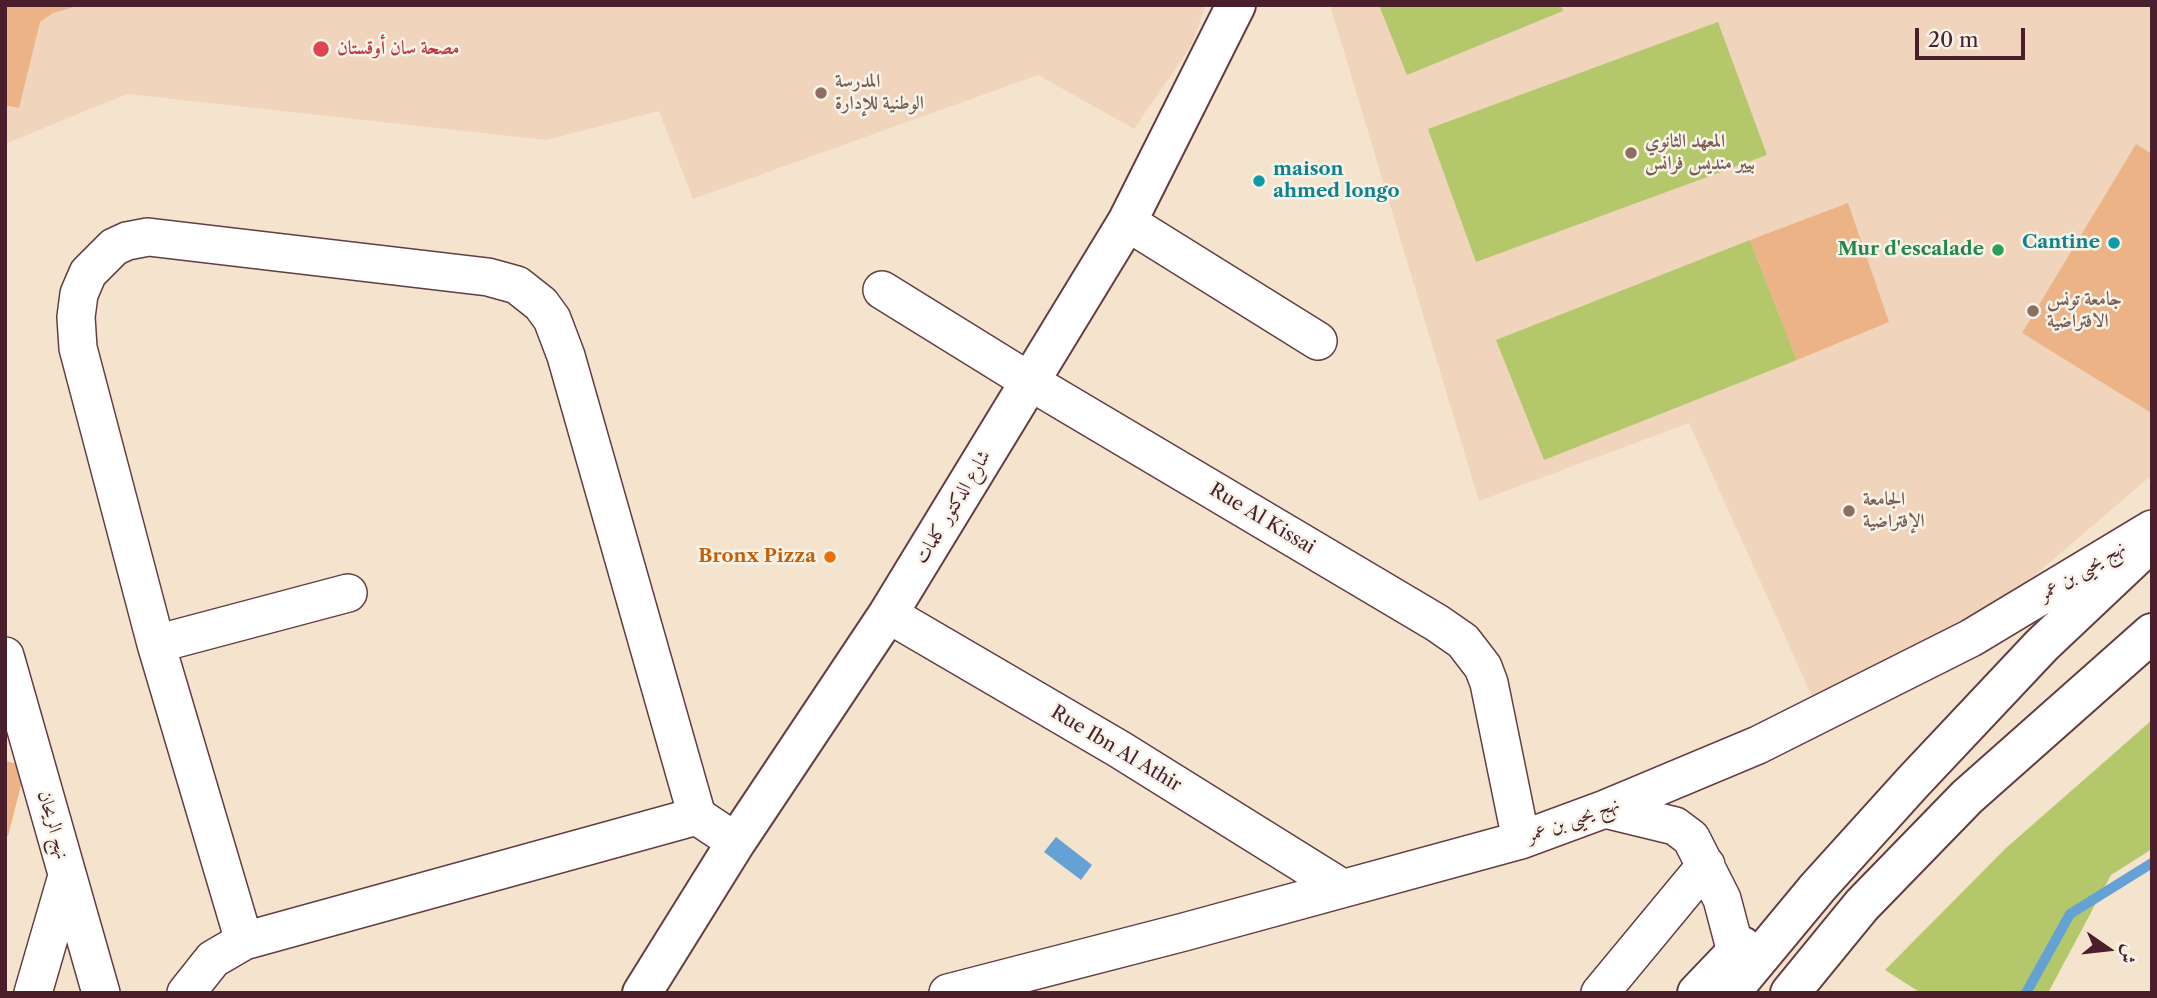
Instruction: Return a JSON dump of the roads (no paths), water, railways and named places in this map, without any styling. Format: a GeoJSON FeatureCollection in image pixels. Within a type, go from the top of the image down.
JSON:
{"type":"FeatureCollection","features":[{"type":"Feature","properties":{"kind":"main road","name":"شارع الدكتور كلمات"},"geometry":{"type":"LineString","coordinates":[[642,993],[736,842],[888,614],[1127,222],[1236,5]]}},
{"type":"Feature","properties":{"kind":"main road"},"geometry":{"type":"LineString","coordinates":[[1697,993],[1920,762],[2152,541]]}},
{"type":"Feature","properties":{"kind":"main road"},"geometry":{"type":"LineString","coordinates":[[1790,993],[1862,905],[1924,841],[2022,745],[2152,633]]}},
{"type":"Feature","properties":{"kind":"main road"},"geometry":{"type":"LineString","coordinates":[[1730,993],[1818,887],[2042,645]]}},
{"type":"Feature","properties":{"kind":"main road"},"geometry":{"type":"LineString","coordinates":[[1817,993],[1998,786],[2103,674]]}},
{"type":"Feature","properties":{"kind":"street"},"geometry":{"type":"LineString","coordinates":[[1127,222],[1318,341]]}},
{"type":"Feature","properties":{"kind":"street"},"geometry":{"type":"LineString","coordinates":[[244,941],[156,644],[78,348],[76,317],[79,294],[88,273],[101,258],[127,241],[148,237],[505,281],[529,292],[552,319],[566,356],[696,816],[736,842]]}},
{"type":"Feature","properties":{"kind":"street","name":"Rue Al Kissai"},"geometry":{"type":"LineString","coordinates":[[882,290],[1029,382],[1437,623],[1463,641],[1483,667],[1489,683],[1521,839]]}},
{"type":"Feature","properties":{"kind":"street","name":"نهج يحيى بن عمر"},"geometry":{"type":"LineString","coordinates":[[948,993],[1521,839],[1605,809],[1758,745],[1971,638],[2152,528]]}},
{"type":"Feature","properties":{"kind":"street"},"geometry":{"type":"LineString","coordinates":[[156,644],[348,593]]}},
{"type":"Feature","properties":{"kind":"street","name":"Rue Ibn Al Athir"},"geometry":{"type":"LineString","coordinates":[[888,614],[1119,749],[1342,888]]}},
{"type":"Feature","properties":{"kind":"street","name":"نهج الريحان"},"geometry":{"type":"LineString","coordinates":[[5,656],[101,993]]}},
{"type":"Feature","properties":{"kind":"street"},"geometry":{"type":"LineString","coordinates":[[1605,809],[1675,826],[1691,838],[1722,899],[1736,952]]}},
{"type":"Feature","properties":{"kind":"street"},"geometry":{"type":"LineString","coordinates":[[186,993],[213,959],[244,941],[696,816]]}},
{"type":"Feature","properties":{"kind":"street"},"geometry":{"type":"LineString","coordinates":[[1600,993],[1706,865]]}},
{"type":"Feature","properties":{"kind":"street"},"geometry":{"type":"LineString","coordinates":[[33,993],[67,876]]}},
{"type":"Feature","properties":{"kind":"water"},"geometry":{"type":"Polygon","coordinates":[[[1056,837],[1092,865],[1081,880],[1044,852],[1056,837]]]}},
{"type":"Feature","properties":{"kind":"waterway"},"geometry":{"type":"LineString","coordinates":[[2026,993],[2070,914],[2152,863]]}},
{"type":"Feature","properties":{"kind":"place","name":"مصحة سان أوقستان"},"geometry":{"type":"Point","coordinates":[321,49]}},
{"type":"Feature","properties":{"kind":"place","name":"المدرسة الوطنية للإدارة"},"geometry":{"type":"Point","coordinates":[821,93]}},
{"type":"Feature","properties":{"kind":"place","name":"المعهد الثانوي بيير منديس فرانس"},"geometry":{"type":"Point","coordinates":[1631,153]}},
{"type":"Feature","properties":{"kind":"place","name":"maison ahmed longo"},"geometry":{"type":"Point","coordinates":[1259,181]}},
{"type":"Feature","properties":{"kind":"place","name":"Cantine"},"geometry":{"type":"Point","coordinates":[2114,243]}},
{"type":"Feature","properties":{"kind":"place","name":"Mur d'escalade"},"geometry":{"type":"Point","coordinates":[1998,250]}},
{"type":"Feature","properties":{"kind":"place","name":"جامعة تونس الافتراضية"},"geometry":{"type":"Point","coordinates":[2033,311]}},
{"type":"Feature","properties":{"kind":"place","name":"الجامعة الإفتراضية"},"geometry":{"type":"Point","coordinates":[1849,511]}},
{"type":"Feature","properties":{"kind":"place","name":"Bronx Pizza"},"geometry":{"type":"Point","coordinates":[830,557]}}]}
